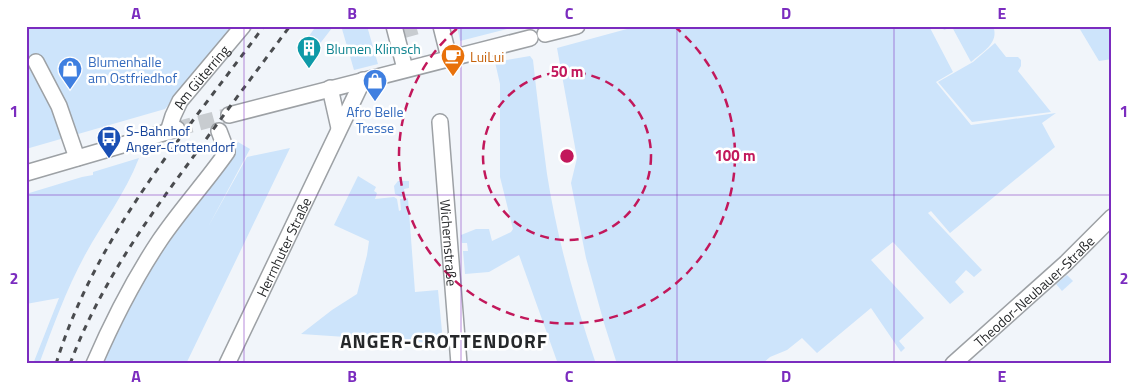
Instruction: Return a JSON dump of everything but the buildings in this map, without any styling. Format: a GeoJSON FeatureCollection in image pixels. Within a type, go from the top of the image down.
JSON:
{"type":"FeatureCollection","features":[{"type":"Feature","properties":{"kind":"street","name":"Am Güterring"},"geometry":{"type":"LineString","coordinates":[[77,158],[172,131],[173,116],[180,101],[243,26]]}},
{"type":"Feature","properties":{"kind":"street"},"geometry":{"type":"LineString","coordinates":[[440,26],[449,58]]}},
{"type":"Feature","properties":{"kind":"street"},"geometry":{"type":"LineString","coordinates":[[545,34],[577,26]]}},
{"type":"Feature","properties":{"kind":"street"},"geometry":{"type":"LineString","coordinates":[[398,30],[405,69]]}},
{"type":"Feature","properties":{"kind":"street"},"geometry":{"type":"LineString","coordinates":[[229,116],[530,38]]}},
{"type":"Feature","properties":{"kind":"street"},"geometry":{"type":"LineString","coordinates":[[26,173],[77,158],[59,106],[36,62]]}},
{"type":"Feature","properties":{"kind":"street","name":"Herrnhuter Straße"},"geometry":{"type":"LineString","coordinates":[[232,362],[339,128],[363,80]]}},
{"type":"Feature","properties":{"kind":"street"},"geometry":{"type":"LineString","coordinates":[[324,90],[339,128]]}},
{"type":"Feature","properties":{"kind":"street","name":"Wichernstraße"},"geometry":{"type":"LineString","coordinates":[[440,122],[460,364]]}},
{"type":"Feature","properties":{"kind":"street"},"geometry":{"type":"LineString","coordinates":[[94,364],[113,319],[132,285],[162,238],[227,152],[220,131]]}},
{"type":"Feature","properties":{"kind":"street","name":"Theodor-Neubauer-Straße"},"geometry":{"type":"LineString","coordinates":[[953,364],[1066,262],[1112,217]]}},
{"type":"Feature","properties":{"kind":"shaded area"},"geometry":{"type":"Polygon","coordinates":[[[26,26],[234,26],[165,109],[26,149],[26,26]]]}},
{"type":"Feature","properties":{"kind":"shaded area"},"geometry":{"type":"Polygon","coordinates":[[[316,26],[367,26],[378,64],[354,70],[342,29],[332,28],[308,59],[305,57],[311,47],[305,42],[316,26]]]}},
{"type":"Feature","properties":{"kind":"shaded area"},"geometry":{"type":"Polygon","coordinates":[[[457,26],[519,26],[460,41],[457,26]]]}},
{"type":"Feature","properties":{"kind":"shaded area"},"geometry":{"type":"Polygon","coordinates":[[[638,26],[929,26],[953,72],[936,82],[971,125],[1056,113],[1042,123],[1055,147],[950,233],[931,211],[928,213],[982,270],[974,277],[966,270],[955,282],[964,292],[950,304],[893,242],[871,260],[924,318],[899,341],[905,348],[901,352],[871,308],[817,353],[802,338],[787,350],[770,357],[762,364],[617,364],[586,258],[571,183],[577,158],[557,48],[638,26]]]}},
{"type":"Feature","properties":{"kind":"shaded area"},"geometry":{"type":"Polygon","coordinates":[[[941,26],[993,26],[995,32],[989,47],[971,62],[952,27],[944,30],[941,26]]]}},
{"type":"Feature","properties":{"kind":"shaded area"},"geometry":{"type":"Polygon","coordinates":[[[1078,26],[1112,26],[1112,59],[1099,61],[1078,26]]]}},
{"type":"Feature","properties":{"kind":"shaded area"},"geometry":{"type":"Polygon","coordinates":[[[995,43],[1006,57],[1018,57],[1021,60],[1021,66],[1018,71],[1051,112],[972,122],[938,82],[973,62],[995,43]]]}},
{"type":"Feature","properties":{"kind":"shaded area"},"geometry":{"type":"Polygon","coordinates":[[[530,56],[533,60],[547,174],[561,246],[596,364],[558,364],[519,255],[489,272],[465,274],[463,251],[468,251],[467,243],[462,243],[461,235],[476,229],[489,229],[492,241],[511,232],[513,229],[500,177],[500,84],[495,62],[530,56]]]}},
{"type":"Feature","properties":{"kind":"shaded area"},"geometry":{"type":"Polygon","coordinates":[[[238,142],[250,149],[208,227],[247,157],[290,148],[186,364],[100,364],[137,287],[167,239],[238,142]]]}},
{"type":"Feature","properties":{"kind":"shaded area"},"geometry":{"type":"Polygon","coordinates":[[[139,158],[121,196],[78,268],[39,364],[33,364],[59,298],[26,304],[26,194],[93,175],[93,172],[139,158]]]}},
{"type":"Feature","properties":{"kind":"shaded area"},"geometry":{"type":"Polygon","coordinates":[[[358,176],[376,187],[374,191],[377,193],[375,199],[394,197],[397,199],[399,211],[401,210],[400,199],[408,198],[415,292],[438,290],[443,342],[301,334],[332,310],[357,294],[369,241],[334,225],[358,176]]]}},
{"type":"Feature","properties":{"kind":"shaded area"},"geometry":{"type":"Polygon","coordinates":[[[398,181],[409,181],[409,188],[404,189],[405,196],[401,197],[395,194],[394,186],[398,181]]]}},
{"type":"Feature","properties":{"kind":"shaded area"},"geometry":{"type":"Polygon","coordinates":[[[1067,275],[1073,281],[1062,291],[1056,284],[1067,275]]]}},
{"type":"Feature","properties":{"kind":"tunnel"},"geometry":{"type":"LineString","coordinates":[[402,31],[420,26]]}},
{"type":"Feature","properties":{"kind":"tunnel"},"geometry":{"type":"LineString","coordinates":[[177,129],[229,115]]}},
{"type":"Feature","properties":{"kind":"railway"},"geometry":{"type":"LineString","coordinates":[[56,364],[73,317],[94,272],[118,229],[174,146],[264,26]]}},
{"type":"Feature","properties":{"kind":"railway"},"geometry":{"type":"LineString","coordinates":[[70,364],[93,311],[138,235],[171,187],[290,26]]}},
{"type":"Feature","properties":{"kind":"place","name":"Blumen Klimsch"},"geometry":{"type":"Point","coordinates":[309,69]}},
{"type":"Feature","properties":{"kind":"place","name":"LuiLui"},"geometry":{"type":"Point","coordinates":[453,77]}},
{"type":"Feature","properties":{"kind":"place","name":"Blumenhalle am Ostfriedhof"},"geometry":{"type":"Point","coordinates":[70,90]}},
{"type":"Feature","properties":{"kind":"place","name":"Afro Belle Tresse"},"geometry":{"type":"Point","coordinates":[375,102]}},
{"type":"Feature","properties":{"kind":"place","name":"S-Bahnhof Anger-Crottendorf"},"geometry":{"type":"Point","coordinates":[109,159]}},
{"type":"Feature","properties":{"kind":"district","name":"ANGER-CROTTENDORF"},"geometry":{"type":"Point","coordinates":[444,340]}}]}
